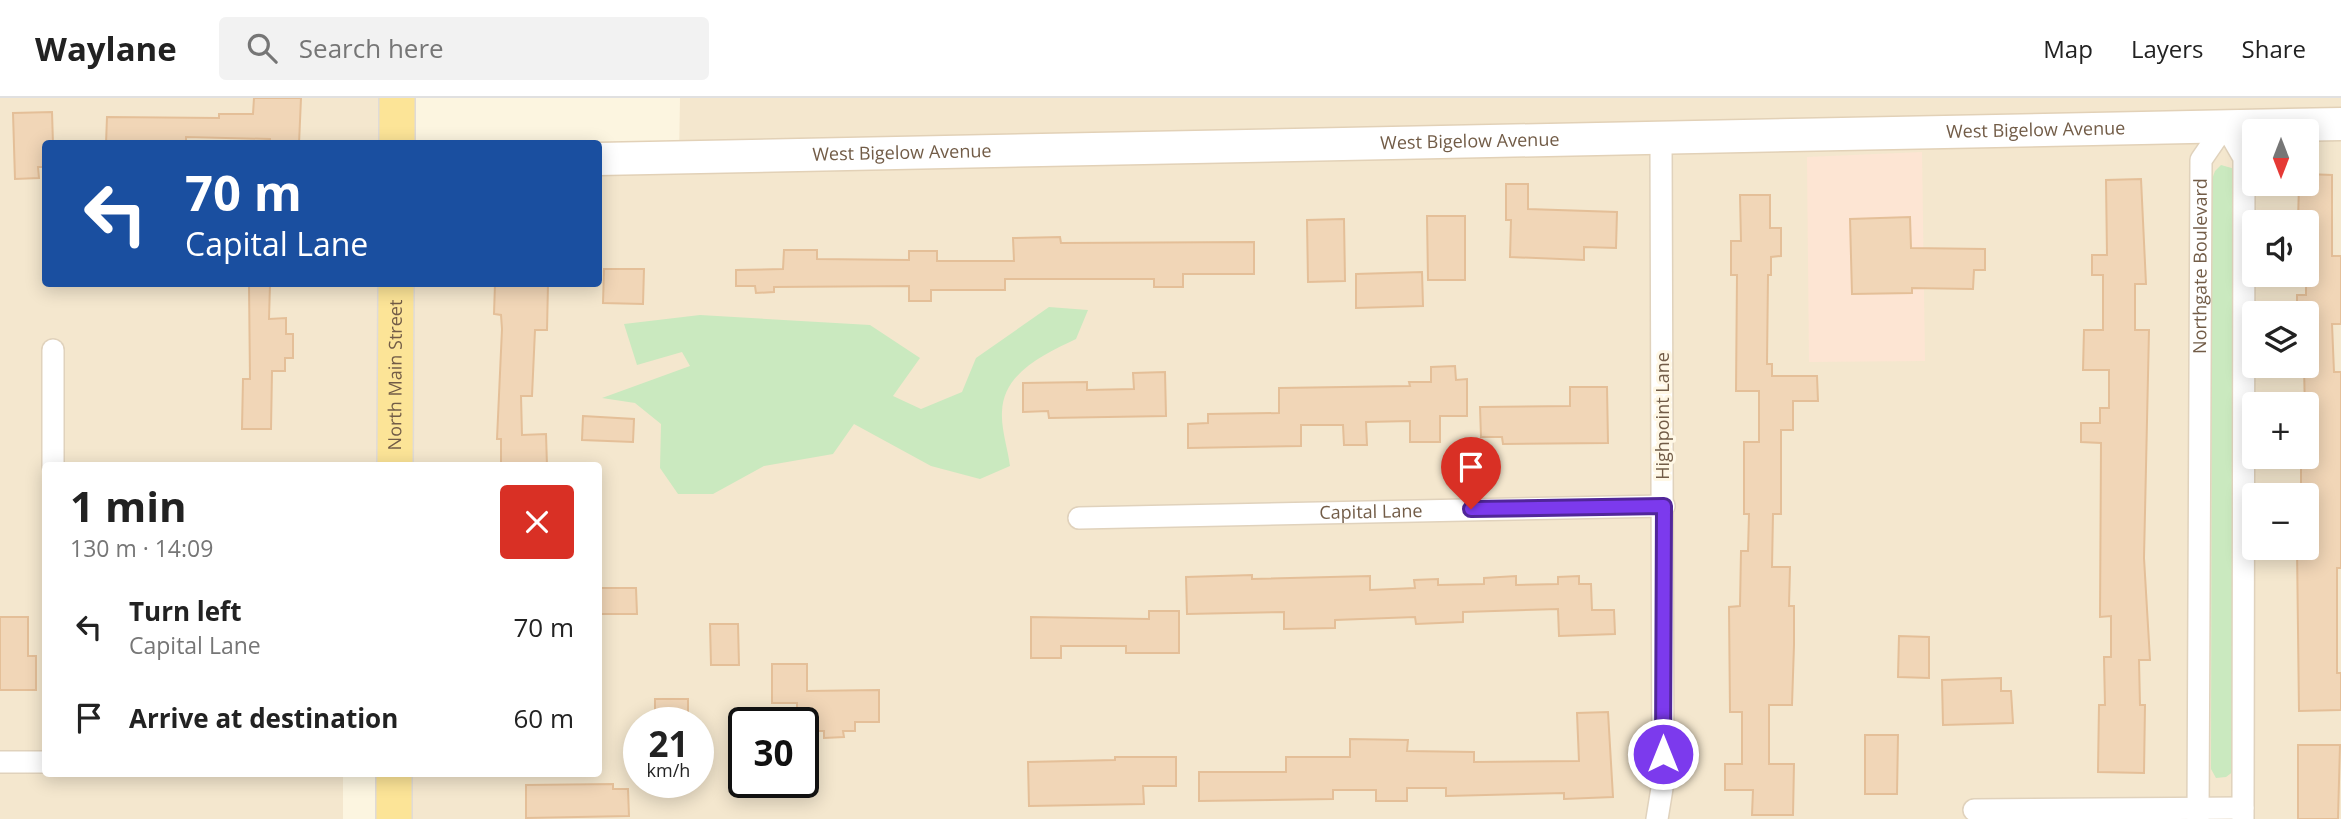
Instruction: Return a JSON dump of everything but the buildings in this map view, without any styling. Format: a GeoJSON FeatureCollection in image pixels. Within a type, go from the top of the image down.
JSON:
{"type":"FeatureCollection","features":[{"type":"Feature","properties":{"kind":"main road"},"geometry":{"type":"LineString","coordinates":[[397,98],[397,140]]}},
{"type":"Feature","properties":{"kind":"main road","name":"West Bigelow Avenue"},"geometry":{"type":"LineString","coordinates":[[602,159],[2341,124]]}},
{"type":"Feature","properties":{"kind":"main road","name":"North Main Street"},"geometry":{"type":"LineString","coordinates":[[395,462],[396,287]]}},
{"type":"Feature","properties":{"kind":"main road"},"geometry":{"type":"LineString","coordinates":[[394,777],[394,819]]}},
{"type":"Feature","properties":{"kind":"street","name":"Northgate Boulevard"},"geometry":{"type":"LineString","coordinates":[[2198,813],[2201,160],[2225,125]]}},
{"type":"Feature","properties":{"kind":"street"},"geometry":{"type":"LineString","coordinates":[[1975,810],[2243,813],[2244,158],[2225,125]]}},
{"type":"Feature","properties":{"kind":"street","name":"Highpoint Lane"},"geometry":{"type":"LineString","coordinates":[[1657,819],[1663,782],[1661,138]]}},
{"type":"Feature","properties":{"kind":"street"},"geometry":{"type":"LineString","coordinates":[[53,350],[53,462]]}},
{"type":"Feature","properties":{"kind":"street","name":"Capital Lane"},"geometry":{"type":"LineString","coordinates":[[1079,518],[1664,506]]}},
{"type":"Feature","properties":{"kind":"street"},"geometry":{"type":"LineString","coordinates":[[0,762],[42,762]]}},
{"type":"Feature","properties":{"kind":"shaded area"},"geometry":{"type":"Polygon","coordinates":[[[0,98],[397,98],[397,140],[42,140],[42,287],[602,287],[602,159],[679,157],[680,98],[2341,98],[2341,819],[394,819],[394,777],[602,777],[602,462],[42,462],[42,762],[0,761],[0,98]]]}},
{"type":"Feature","properties":{"kind":"shaded area"},"geometry":{"type":"Polygon","coordinates":[[[1922,152],[1925,361],[1809,362],[1807,157],[1922,152]]]}},
{"type":"Feature","properties":{"kind":"shaded area"},"geometry":{"type":"Polygon","coordinates":[[[0,768],[42,769],[42,777],[343,777],[343,819],[0,819],[0,768]]]}},
{"type":"Feature","properties":{"kind":"green space"},"geometry":{"type":"Polygon","coordinates":[[[2221,165],[2235,169],[2234,771],[2226,777],[2216,778],[2211,769],[2212,179],[2221,165]]]}},
{"type":"Feature","properties":{"kind":"green space"},"geometry":{"type":"Polygon","coordinates":[[[1049,307],[1088,310],[1076,339],[1039,358],[1018,375],[1010,386],[1004,398],[1002,419],[1010,466],[980,479],[931,466],[854,424],[833,454],[764,466],[713,494],[678,494],[660,468],[661,424],[635,403],[602,398],[690,366],[682,352],[637,365],[624,324],[700,315],[870,325],[920,358],[893,396],[921,409],[962,392],[976,358],[1049,307]]]}},
{"type":"Feature","properties":{"kind":"route"},"geometry":{"type":"LineString","coordinates":[[1471,509],[1664,506],[1663,754]]}}]}
